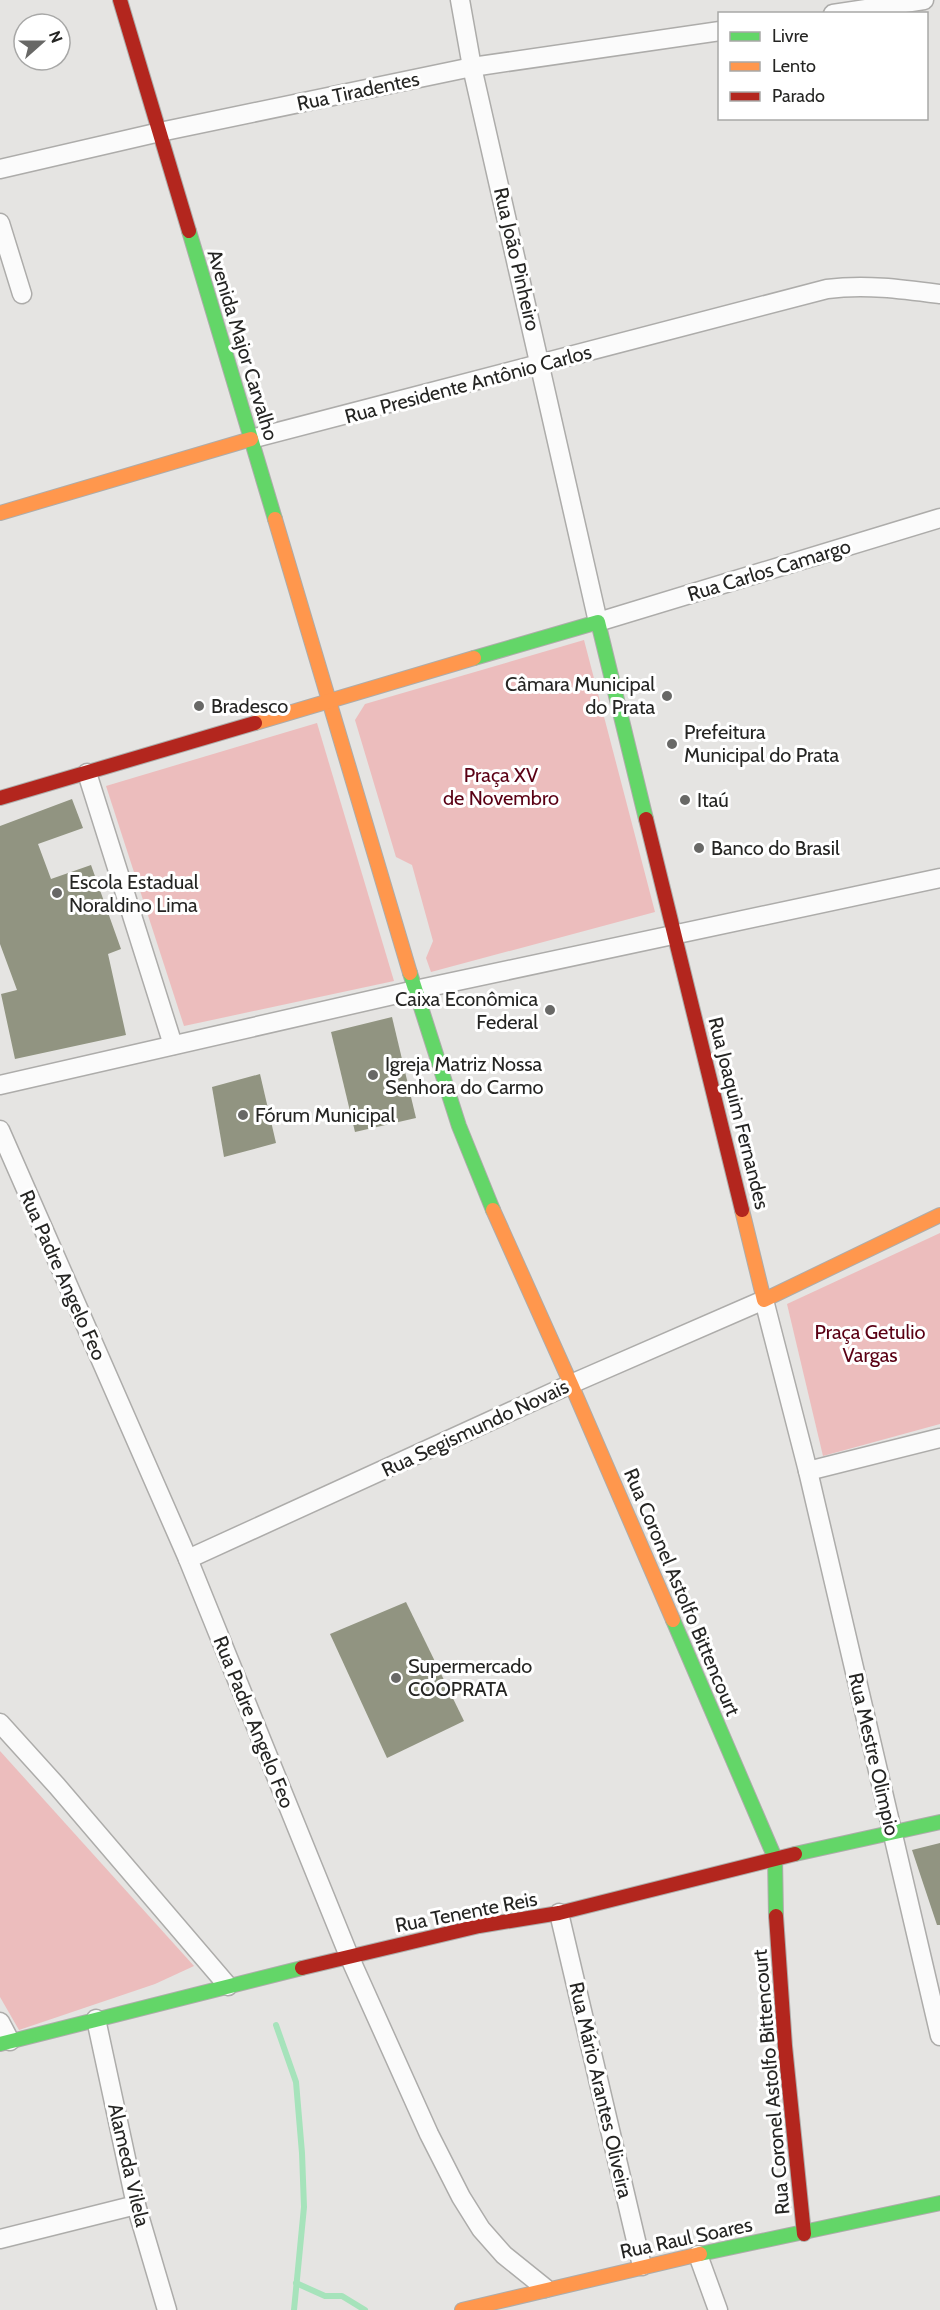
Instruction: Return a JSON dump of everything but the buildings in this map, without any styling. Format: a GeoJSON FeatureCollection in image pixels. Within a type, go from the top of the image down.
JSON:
{"type":"FeatureCollection","features":[{"type":"Feature","properties":{"kind":"street","name":"Avenida Major Carvalho"},"geometry":{"type":"LineString","coordinates":[[120,0],[329,701]]}},
{"type":"Feature","properties":{"kind":"street","name":"Rua João Pinheiro"},"geometry":{"type":"LineString","coordinates":[[460,0],[472,68],[598,622]]}},
{"type":"Feature","properties":{"kind":"street"},"geometry":{"type":"LineString","coordinates":[[846,12],[924,0]]}},
{"type":"Feature","properties":{"kind":"street","name":"Rua Tiradentes"},"geometry":{"type":"LineString","coordinates":[[0,169],[160,132],[472,68],[718,30]]}},
{"type":"Feature","properties":{"kind":"street"},"geometry":{"type":"LineString","coordinates":[[0,223],[22,294]]}},
{"type":"Feature","properties":{"kind":"street","name":"Rua Presidente Antônio Carlos"},"geometry":{"type":"LineString","coordinates":[[0,513],[251,440],[827,289],[878,286],[940,294]]}},
{"type":"Feature","properties":{"kind":"street","name":"Rua Carlos Camargo"},"geometry":{"type":"LineString","coordinates":[[598,622],[940,518]]}},
{"type":"Feature","properties":{"kind":"street"},"geometry":{"type":"LineString","coordinates":[[0,798],[598,622],[676,935]]}},
{"type":"Feature","properties":{"kind":"street"},"geometry":{"type":"LineString","coordinates":[[329,701],[415,990]]}},
{"type":"Feature","properties":{"kind":"street"},"geometry":{"type":"LineString","coordinates":[[87,773],[172,1045]]}},
{"type":"Feature","properties":{"kind":"street"},"geometry":{"type":"LineString","coordinates":[[0,1085],[415,990],[940,878]]}},
{"type":"Feature","properties":{"kind":"street","name":"Rua Joaquim Fernandes"},"geometry":{"type":"LineString","coordinates":[[676,935],[764,1300]]}},
{"type":"Feature","properties":{"kind":"street","name":"Rua Coronel Astolfo Bittencourt"},"geometry":{"type":"LineString","coordinates":[[415,990],[459,1126],[500,1228],[571,1384],[775,1858],[775,1916],[804,2234]]}},
{"type":"Feature","properties":{"kind":"street","name":"Rua Padre Angelo Feo"},"geometry":{"type":"LineString","coordinates":[[0,1130],[188,1559],[349,1956],[429,2134],[461,2197],[481,2229],[504,2255],[545,2288]]}},
{"type":"Feature","properties":{"kind":"street"},"geometry":{"type":"LineString","coordinates":[[764,1300],[940,1215]]}},
{"type":"Feature","properties":{"kind":"street","name":"Rua Segismundo Novais"},"geometry":{"type":"LineString","coordinates":[[188,1559],[571,1384],[764,1300]]}},
{"type":"Feature","properties":{"kind":"street","name":"Rua Mestre Olimpio"},"geometry":{"type":"LineString","coordinates":[[764,1300],[808,1471],[940,2036]]}},
{"type":"Feature","properties":{"kind":"street"},"geometry":{"type":"LineString","coordinates":[[808,1471],[940,1438]]}},
{"type":"Feature","properties":{"kind":"street"},"geometry":{"type":"LineString","coordinates":[[0,1723],[57,1786],[228,1986]]}},
{"type":"Feature","properties":{"kind":"street","name":"Rua Tenente Reis"},"geometry":{"type":"LineString","coordinates":[[5,2042],[349,1956],[479,1926],[559,1913],[775,1858],[940,1822]]}},
{"type":"Feature","properties":{"kind":"street","name":"Rua Mário Arantes Oliveira"},"geometry":{"type":"LineString","coordinates":[[559,1913],[642,2266]]}},
{"type":"Feature","properties":{"kind":"street","name":"Alameda Vilela"},"geometry":{"type":"LineString","coordinates":[[96,2019],[136,2205],[166,2310]]}},
{"type":"Feature","properties":{"kind":"street"},"geometry":{"type":"LineString","coordinates":[[0,2022],[5,2042]]}},
{"type":"Feature","properties":{"kind":"street","name":"Rua Raul Soares"},"geometry":{"type":"LineString","coordinates":[[462,2310],[642,2266],[804,2234],[940,2203]]}},
{"type":"Feature","properties":{"kind":"street"},"geometry":{"type":"LineString","coordinates":[[0,2239],[136,2205]]}},
{"type":"Feature","properties":{"kind":"street"},"geometry":{"type":"LineString","coordinates":[[698,2255],[718,2310]]}},
{"type":"Feature","properties":{"kind":"green space","name":"Praça XV de Novembro"},"geometry":{"type":"Polygon","coordinates":[[[584,640],[655,912],[431,972],[426,958],[433,941],[412,865],[396,857],[355,720],[365,704],[584,640]]]}},
{"type":"Feature","properties":{"kind":"green space"},"geometry":{"type":"Polygon","coordinates":[[[317,723],[394,981],[184,1026],[106,786],[317,723]]]}},
{"type":"Feature","properties":{"kind":"green space","name":"Praça Getulio Vargas"},"geometry":{"type":"Polygon","coordinates":[[[940,1233],[940,1424],[823,1456],[787,1304],[940,1233]]]}},
{"type":"Feature","properties":{"kind":"green space"},"geometry":{"type":"Polygon","coordinates":[[[0,1751],[194,1966],[155,1984],[19,2030],[0,1997],[0,1751]]]}},
{"type":"Feature","properties":{"kind":"waterway"},"geometry":{"type":"LineString","coordinates":[[276,2025],[296,2082],[302,2153],[304,2207],[294,2310]]}},
{"type":"Feature","properties":{"kind":"waterway"},"geometry":{"type":"LineString","coordinates":[[296,2283],[325,2296],[342,2296],[365,2310]]}},
{"type":"Feature","properties":{"kind":"traffic: fast"},"geometry":{"type":"LineString","coordinates":[[189,231],[275,519]]}},
{"type":"Feature","properties":{"kind":"traffic: fast"},"geometry":{"type":"LineString","coordinates":[[474,658],[598,622],[646,819]]}},
{"type":"Feature","properties":{"kind":"traffic: fast"},"geometry":{"type":"LineString","coordinates":[[410,973],[459,1126],[493,1210]]}},
{"type":"Feature","properties":{"kind":"traffic: fast"},"geometry":{"type":"LineString","coordinates":[[673,1620],[775,1858],[776,1916]]}},
{"type":"Feature","properties":{"kind":"traffic: fast"},"geometry":{"type":"LineString","coordinates":[[795,1854],[940,1822]]}},
{"type":"Feature","properties":{"kind":"traffic: fast"},"geometry":{"type":"LineString","coordinates":[[0,2044],[302,1968]]}},
{"type":"Feature","properties":{"kind":"traffic: fast"},"geometry":{"type":"LineString","coordinates":[[700,2254],[940,2203]]}},
{"type":"Feature","properties":{"kind":"traffic: slow"},"geometry":{"type":"LineString","coordinates":[[0,513],[251,439]]}},
{"type":"Feature","properties":{"kind":"traffic: slow"},"geometry":{"type":"LineString","coordinates":[[275,519],[410,973]]}},
{"type":"Feature","properties":{"kind":"traffic: slow"},"geometry":{"type":"LineString","coordinates":[[255,723],[474,658]]}},
{"type":"Feature","properties":{"kind":"traffic: slow"},"geometry":{"type":"LineString","coordinates":[[493,1210],[673,1620]]}},
{"type":"Feature","properties":{"kind":"traffic: slow"},"geometry":{"type":"LineString","coordinates":[[742,1210],[764,1300],[940,1215]]}},
{"type":"Feature","properties":{"kind":"traffic: slow"},"geometry":{"type":"LineString","coordinates":[[462,2310],[700,2254]]}},
{"type":"Feature","properties":{"kind":"traffic: jam"},"geometry":{"type":"LineString","coordinates":[[120,0],[189,231]]}},
{"type":"Feature","properties":{"kind":"traffic: jam"},"geometry":{"type":"LineString","coordinates":[[0,798],[255,723]]}},
{"type":"Feature","properties":{"kind":"traffic: jam"},"geometry":{"type":"LineString","coordinates":[[646,819],[742,1210]]}},
{"type":"Feature","properties":{"kind":"traffic: jam"},"geometry":{"type":"LineString","coordinates":[[302,1968],[479,1926],[559,1913],[795,1854]]}},
{"type":"Feature","properties":{"kind":"traffic: jam"},"geometry":{"type":"LineString","coordinates":[[776,1916],[785,2046],[804,2234]]}},
{"type":"Feature","properties":{"kind":"place","name":"Câmara Municipal do Prata"},"geometry":{"type":"Point","coordinates":[667,696]}},
{"type":"Feature","properties":{"kind":"place","name":"Bradesco"},"geometry":{"type":"Point","coordinates":[199,706]}},
{"type":"Feature","properties":{"kind":"place","name":"Prefeitura Municipal do Prata"},"geometry":{"type":"Point","coordinates":[672,744]}},
{"type":"Feature","properties":{"kind":"place","name":"Itaú"},"geometry":{"type":"Point","coordinates":[685,800]}},
{"type":"Feature","properties":{"kind":"place","name":"Banco do Brasil"},"geometry":{"type":"Point","coordinates":[699,848]}},
{"type":"Feature","properties":{"kind":"place","name":"Escola Estadual Noraldino Lima"},"geometry":{"type":"Point","coordinates":[57,893]}},
{"type":"Feature","properties":{"kind":"place","name":"Caixa Econômica Federal"},"geometry":{"type":"Point","coordinates":[550,1010]}},
{"type":"Feature","properties":{"kind":"place","name":"Igreja Matriz Nossa Senhora do Carmo"},"geometry":{"type":"Point","coordinates":[373,1075]}},
{"type":"Feature","properties":{"kind":"place","name":"Fórum Municipal"},"geometry":{"type":"Point","coordinates":[243,1115]}},
{"type":"Feature","properties":{"kind":"place","name":"Supermercado COOPRATA"},"geometry":{"type":"Point","coordinates":[396,1678]}}]}
